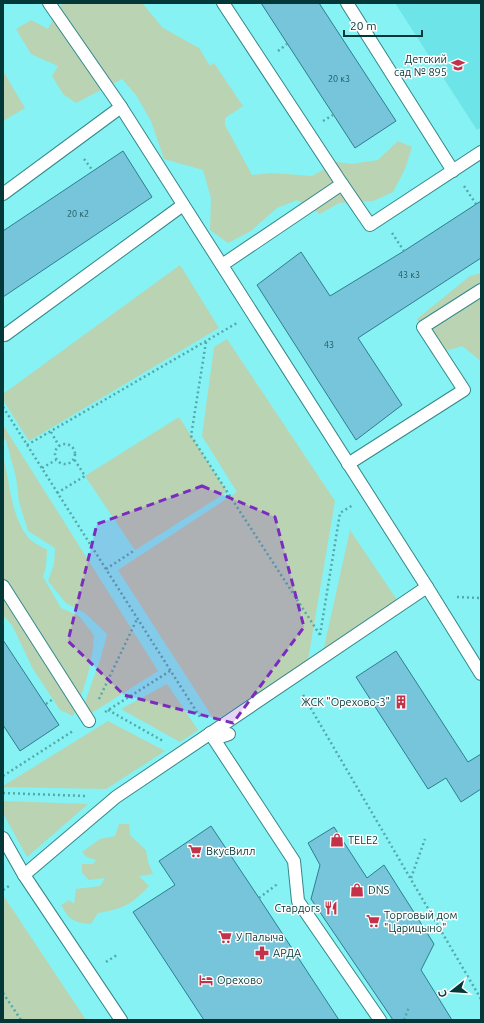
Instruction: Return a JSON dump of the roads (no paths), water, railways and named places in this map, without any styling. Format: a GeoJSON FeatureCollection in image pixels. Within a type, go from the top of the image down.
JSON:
{"type":"FeatureCollection","features":[{"type":"Feature","properties":{"kind":"lane"},"geometry":{"type":"LineString","coordinates":[[49,3],[121,107],[427,586],[481,674]]}},
{"type":"Feature","properties":{"kind":"lane"},"geometry":{"type":"LineString","coordinates":[[223,3],[370,225],[481,152]]}},
{"type":"Feature","properties":{"kind":"lane"},"geometry":{"type":"LineString","coordinates":[[347,3],[453,171]]}},
{"type":"Feature","properties":{"kind":"lane"},"geometry":{"type":"LineString","coordinates":[[3,194],[121,107]]}},
{"type":"Feature","properties":{"kind":"lane"},"geometry":{"type":"LineString","coordinates":[[222,265],[342,184]]}},
{"type":"Feature","properties":{"kind":"lane"},"geometry":{"type":"LineString","coordinates":[[5,335],[183,205]]}},
{"type":"Feature","properties":{"kind":"lane"},"geometry":{"type":"LineString","coordinates":[[348,464],[464,390],[423,327],[481,290]]}},
{"type":"Feature","properties":{"kind":"lane"},"geometry":{"type":"LineString","coordinates":[[3,586],[89,721]]}},
{"type":"Feature","properties":{"kind":"lane"},"geometry":{"type":"LineString","coordinates":[[24,875],[116,797],[182,752],[212,736],[293,677],[427,586]]}},
{"type":"Feature","properties":{"kind":"lane"},"geometry":{"type":"LineString","coordinates":[[212,736],[228,734]]}},
{"type":"Feature","properties":{"kind":"lane"},"geometry":{"type":"LineString","coordinates":[[212,736],[294,861],[298,901],[380,1020]]}},
{"type":"Feature","properties":{"kind":"lane"},"geometry":{"type":"LineString","coordinates":[[3,838],[24,875],[121,1020]]}},
{"type":"Feature","properties":{"kind":"place","name":"Детский сад № 895"},"geometry":{"type":"Point","coordinates":[458,65]}},
{"type":"Feature","properties":{"kind":"place","name":"ЖСК \"Орехово-3\""},"geometry":{"type":"Point","coordinates":[401,702]}},
{"type":"Feature","properties":{"kind":"place","name":"TELE2"},"geometry":{"type":"Point","coordinates":[337,840]}},
{"type":"Feature","properties":{"kind":"place","name":"ВкусВилл"},"geometry":{"type":"Point","coordinates":[195,851]}},
{"type":"Feature","properties":{"kind":"place","name":"DNS"},"geometry":{"type":"Point","coordinates":[357,890]}},
{"type":"Feature","properties":{"kind":"place","name":"Стардогs"},"geometry":{"type":"Point","coordinates":[331,908]}},
{"type":"Feature","properties":{"kind":"place","name":"Торговый дом \"Царицыно\""},"geometry":{"type":"Point","coordinates":[373,921]}},
{"type":"Feature","properties":{"kind":"place","name":"У Палыча"},"geometry":{"type":"Point","coordinates":[225,937]}},
{"type":"Feature","properties":{"kind":"place","name":"АРДА"},"geometry":{"type":"Point","coordinates":[262,953]}},
{"type":"Feature","properties":{"kind":"place","name":"Орехово"},"geometry":{"type":"Point","coordinates":[206,980]}}]}
